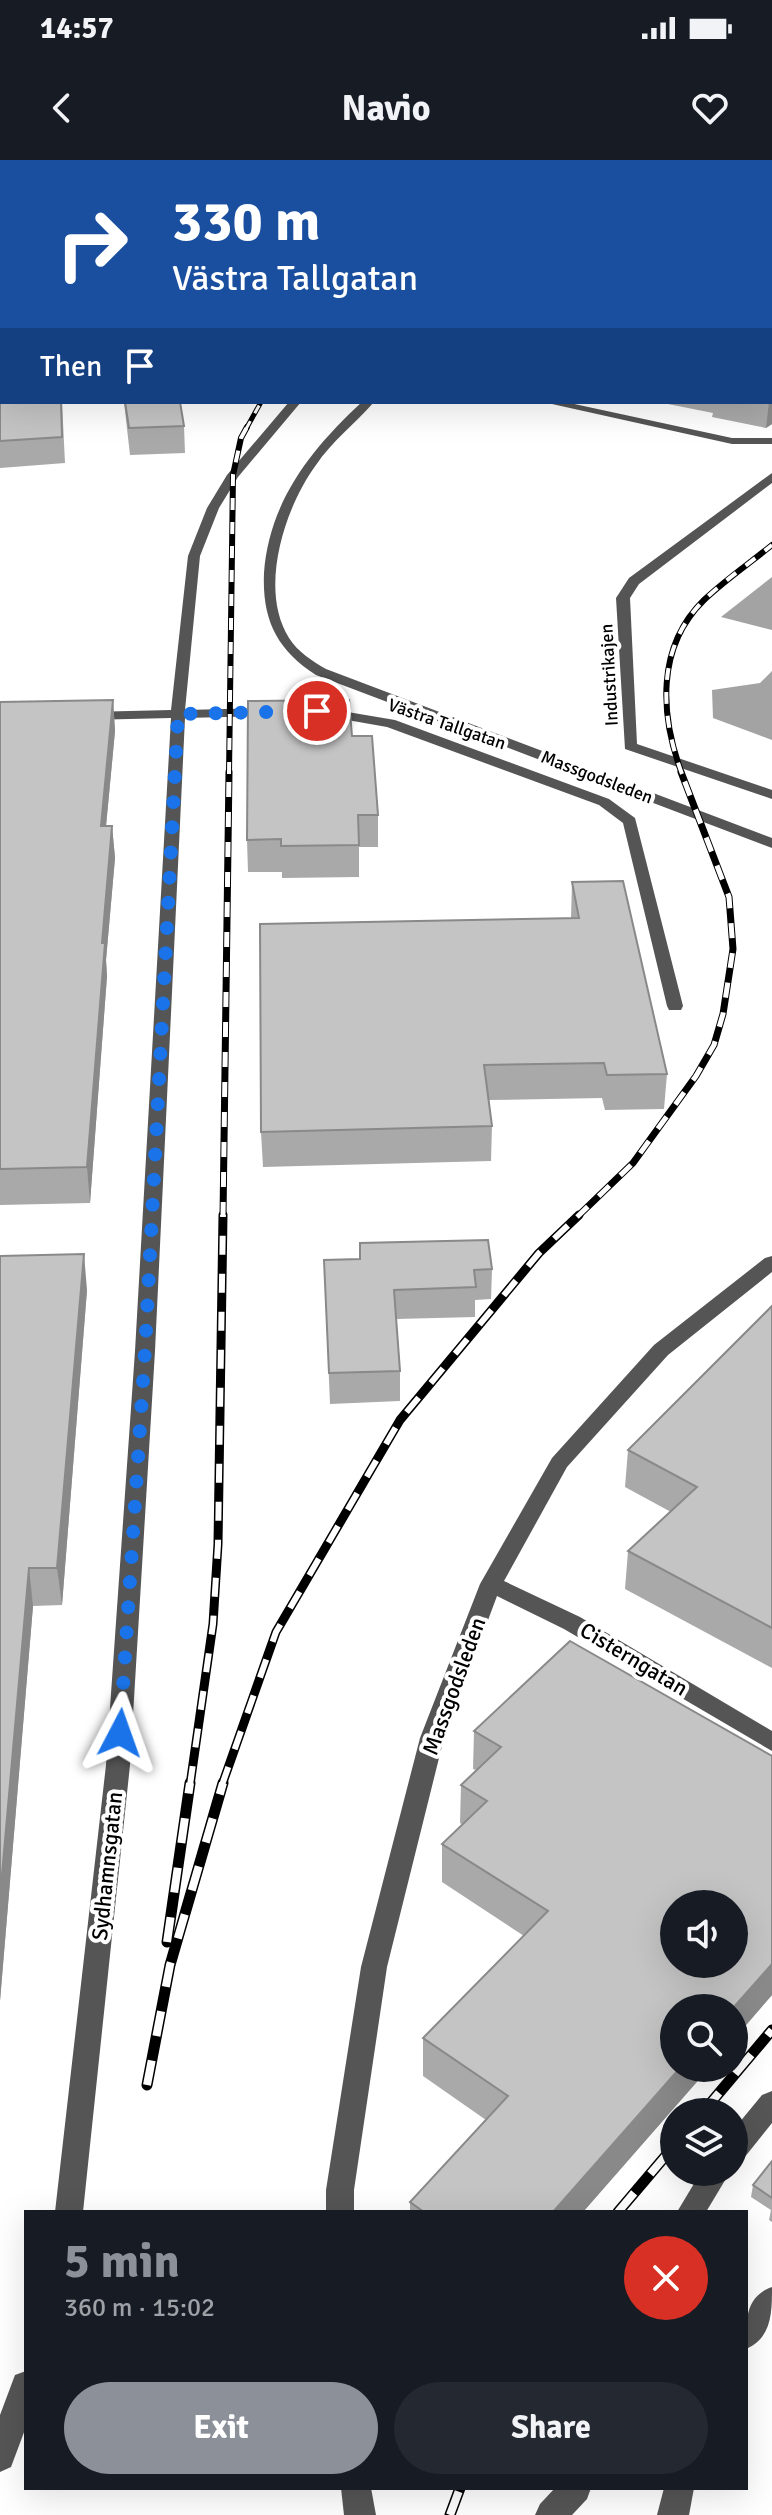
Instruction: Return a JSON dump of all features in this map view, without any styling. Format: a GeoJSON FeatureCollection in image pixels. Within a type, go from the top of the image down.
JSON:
{"type":"FeatureCollection","features":[{"type":"Feature","properties":{"kind":"street","name":"Sydhamnsgatan"},"geometry":{"type":"LineString","coordinates":[[69,2210],[118,1765],[145,1351],[178,714],[194,556],[200,536],[233,475],[293,404]]}},
{"type":"Feature","properties":{"kind":"street","name":"Massgodsleden"},"geometry":{"type":"LineString","coordinates":[[366,404],[326,445],[295,484],[275,530],[271,550],[271,608],[275,626],[287,645],[302,661],[332,676],[772,843]]}},
{"type":"Feature","properties":{"kind":"street"},"geometry":{"type":"LineString","coordinates":[[558,404],[732,441],[772,441]]}},
{"type":"Feature","properties":{"kind":"street","name":"Industrikajen"},"geometry":{"type":"LineString","coordinates":[[772,477],[634,581],[623,598],[630,746],[772,795]]}},
{"type":"Feature","properties":{"kind":"street","name":"Västra Tallgatan"},"geometry":{"type":"LineString","coordinates":[[74,716],[341,713],[390,723],[604,802],[630,821],[675,1006]]}},
{"type":"Feature","properties":{"kind":"street","name":"Massgodsleden"},"geometry":{"type":"LineString","coordinates":[[340,2210],[340,2190],[374,1967],[432,1738],[491,1584],[559,1463],[661,1350],[772,1262]]}},
{"type":"Feature","properties":{"kind":"street","name":"Cisterngatan"},"geometry":{"type":"LineString","coordinates":[[491,1584],[572,1623],[772,1742]]}},
{"type":"Feature","properties":{"kind":"street"},"geometry":{"type":"LineString","coordinates":[[748,2132],[772,2103]]}},
{"type":"Feature","properties":{"kind":"street"},"geometry":{"type":"LineString","coordinates":[[692,2210],[707,2186]]}},
{"type":"Feature","properties":{"kind":"street"},"geometry":{"type":"LineString","coordinates":[[748,2332],[772,2300]]}},
{"type":"Feature","properties":{"kind":"street"},"geometry":{"type":"LineString","coordinates":[[0,2457],[24,2391]]}},
{"type":"Feature","properties":{"kind":"street"},"geometry":{"type":"LineString","coordinates":[[356,2490],[360,2515]]}},
{"type":"Feature","properties":{"kind":"street"},"geometry":{"type":"LineString","coordinates":[[551,2515],[574,2490]]}},
{"type":"Feature","properties":{"kind":"street"},"geometry":{"type":"LineString","coordinates":[[673,2515],[679,2490]]}},
{"type":"Feature","properties":{"kind":"shaded area"},"geometry":{"type":"Polygon","coordinates":[[[772,577],[772,630],[721,617],[772,577]]]}},
{"type":"Feature","properties":{"kind":"shaded area"},"geometry":{"type":"Polygon","coordinates":[[[772,671],[772,740],[713,718],[712,690],[760,683],[772,671]]]}},
{"type":"Feature","properties":{"kind":"building"},"geometry":{"type":"Polygon","coordinates":[[[0,404],[61,404],[62,437],[0,441],[0,404]]]}},
{"type":"Feature","properties":{"kind":"building"},"geometry":{"type":"Polygon","coordinates":[[[125,404],[180,404],[184,426],[129,428],[125,404]]]}},
{"type":"Feature","properties":{"kind":"building"},"geometry":{"type":"Polygon","coordinates":[[[113,700],[101,826],[112,826],[87,1167],[0,1169],[0,702],[113,700]]]}},
{"type":"Feature","properties":{"kind":"building"},"geometry":{"type":"Polygon","coordinates":[[[349,700],[352,736],[372,736],[378,815],[358,815],[359,845],[281,846],[281,839],[247,840],[248,701],[349,700]]]}},
{"type":"Feature","properties":{"kind":"building"},"geometry":{"type":"Polygon","coordinates":[[[623,881],[667,1074],[607,1075],[604,1063],[484,1065],[492,1126],[261,1132],[260,924],[579,918],[572,882],[623,881]]]}},
{"type":"Feature","properties":{"kind":"building"},"geometry":{"type":"Polygon","coordinates":[[[488,1240],[492,1269],[474,1270],[476,1287],[394,1290],[400,1371],[329,1373],[324,1260],[360,1259],[360,1243],[488,1240]]]}},
{"type":"Feature","properties":{"kind":"building"},"geometry":{"type":"Polygon","coordinates":[[[84,1254],[57,1568],[29,1568],[0,1897],[0,1256],[84,1254]]]}},
{"type":"Feature","properties":{"kind":"building"},"geometry":{"type":"Polygon","coordinates":[[[772,1306],[772,1628],[628,1551],[697,1487],[628,1450],[772,1306]]]}},
{"type":"Feature","properties":{"kind":"building"},"geometry":{"type":"Polygon","coordinates":[[[570,1641],[772,1756],[772,1964],[745,1994],[660,1994],[660,2082],[668,2082],[555,2210],[421,2210],[410,2202],[508,2096],[423,2038],[548,1911],[442,1844],[487,1801],[461,1785],[501,1747],[474,1731],[570,1641]]]}},
{"type":"Feature","properties":{"kind":"building"},"geometry":{"type":"Polygon","coordinates":[[[772,2161],[772,2198],[753,2185],[772,2161]]]}},
{"type":"Feature","properties":{"kind":"railway"},"geometry":{"type":"LineString","coordinates":[[246,429],[260,404]]}},
{"type":"Feature","properties":{"kind":"railway"},"geometry":{"type":"LineString","coordinates":[[229,774],[233,475],[241,438],[247,427]]}},
{"type":"Feature","properties":{"kind":"railway"},"geometry":{"type":"LineString","coordinates":[[682,774],[669,729],[667,705],[670,660],[677,639],[704,600],[772,545]]}},
{"type":"Feature","properties":{"kind":"railway"},"geometry":{"type":"LineString","coordinates":[[223,1217],[229,772]]}},
{"type":"Feature","properties":{"kind":"railway"},"geometry":{"type":"LineString","coordinates":[[577,1217],[633,1163],[696,1076],[714,1045],[723,1014],[733,949],[729,897],[681,772]]}},
{"type":"Feature","properties":{"kind":"railway"},"geometry":{"type":"LineString","coordinates":[[190,1785],[213,1624],[218,1544],[223,1215]]}},
{"type":"Feature","properties":{"kind":"railway"},"geometry":{"type":"LineString","coordinates":[[222,1785],[276,1632],[400,1420],[539,1253],[579,1215]]}},
{"type":"Feature","properties":{"kind":"railway"},"geometry":{"type":"LineString","coordinates":[[167,1942],[190,1783]]}},
{"type":"Feature","properties":{"kind":"railway"},"geometry":{"type":"LineString","coordinates":[[147,2085],[170,1965],[223,1783]]}},
{"type":"Feature","properties":{"kind":"railway"},"geometry":{"type":"LineString","coordinates":[[715,2098],[772,2030]]}},
{"type":"Feature","properties":{"kind":"railway"},"geometry":{"type":"LineString","coordinates":[[620,2210],[660,2162]]}},
{"type":"Feature","properties":{"kind":"railway"},"geometry":{"type":"LineString","coordinates":[[450,2515],[459,2490]]}},
{"type":"Feature","properties":{"kind":"route"},"geometry":{"type":"LineString","coordinates":[[120,1733],[171,897],[178,714],[317,711]]}}]}
